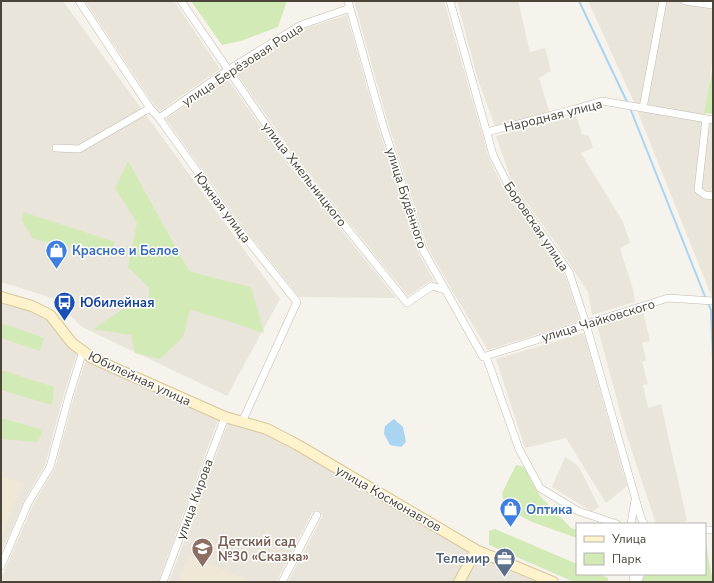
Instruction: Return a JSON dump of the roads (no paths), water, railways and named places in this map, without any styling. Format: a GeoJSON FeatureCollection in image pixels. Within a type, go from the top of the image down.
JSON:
{"type":"FeatureCollection","features":[{"type":"Feature","properties":{"kind":"street","name":"Южная улица"},"geometry":{"type":"LineString","coordinates":[[79,1],[150,108],[159,118],[234,223],[297,302],[242,422]]}},
{"type":"Feature","properties":{"kind":"street","name":"улица Хмельницкого"},"geometry":{"type":"LineString","coordinates":[[181,1],[292,161],[407,303],[432,286],[445,290]]}},
{"type":"Feature","properties":{"kind":"street","name":"Боровская улица"},"geometry":{"type":"LineString","coordinates":[[450,1],[493,155],[508,185],[569,272],[586,324],[644,523]]}},
{"type":"Feature","properties":{"kind":"street"},"geometry":{"type":"LineString","coordinates":[[643,108],[663,1]]}},
{"type":"Feature","properties":{"kind":"street"},"geometry":{"type":"LineString","coordinates":[[685,1],[713,6]]}},
{"type":"Feature","properties":{"kind":"street","name":"улица Берёзовая Роща"},"geometry":{"type":"LineString","coordinates":[[159,118],[228,70],[301,25],[349,4]]}},
{"type":"Feature","properties":{"kind":"street","name":"улица Будённого"},"geometry":{"type":"LineString","coordinates":[[349,4],[382,122],[423,250],[483,356],[486,356],[519,449],[540,488],[578,511],[615,523]]}},
{"type":"Feature","properties":{"kind":"street","name":"Народная улица"},"geometry":{"type":"LineString","coordinates":[[487,132],[602,101],[709,119],[698,190],[705,195],[713,196]]}},
{"type":"Feature","properties":{"kind":"street"},"geometry":{"type":"LineString","coordinates":[[56,148],[79,149],[150,108]]}},
{"type":"Feature","properties":{"kind":"street","name":"Юбилейная улица"},"geometry":{"type":"LineString","coordinates":[[1,297],[32,306],[50,315],[72,343],[92,358],[225,417]]}},
{"type":"Feature","properties":{"kind":"street","name":"улица Чайковского"},"geometry":{"type":"LineString","coordinates":[[486,356],[668,298],[713,301]]}},
{"type":"Feature","properties":{"kind":"street"},"geometry":{"type":"LineString","coordinates":[[1,566],[28,503],[50,467],[83,351]]}},
{"type":"Feature","properties":{"kind":"street","name":"улица Космонавтов"},"geometry":{"type":"LineString","coordinates":[[225,417],[267,429],[296,444],[476,550],[553,582]]}},
{"type":"Feature","properties":{"kind":"street","name":"улица Кирова"},"geometry":{"type":"LineString","coordinates":[[164,582],[225,417]]}},
{"type":"Feature","properties":{"kind":"street","name":"Боровская улица"},"geometry":{"type":"LineString","coordinates":[[631,523],[635,497]]}},
{"type":"Feature","properties":{"kind":"street"},"geometry":{"type":"LineString","coordinates":[[282,582],[317,515]]}},
{"type":"Feature","properties":{"kind":"street"},"geometry":{"type":"LineString","coordinates":[[459,582],[476,550]]}},
{"type":"Feature","properties":{"kind":"water"},"geometry":{"type":"Polygon","coordinates":[[[394,419],[403,427],[406,442],[401,447],[390,445],[384,434],[385,426],[394,419]]]}},
{"type":"Feature","properties":{"kind":"waterway"},"geometry":{"type":"LineString","coordinates":[[579,1],[628,104]]}},
{"type":"Feature","properties":{"kind":"waterway"},"geometry":{"type":"LineString","coordinates":[[630,108],[706,299]]}},
{"type":"Feature","properties":{"kind":"waterway"},"geometry":{"type":"LineString","coordinates":[[708,303],[711,310],[713,361]]}},
{"type":"Feature","properties":{"kind":"place","name":"Красное и Белое"},"geometry":{"type":"Point","coordinates":[57,270]}},
{"type":"Feature","properties":{"kind":"place","name":"Юбилейная"},"geometry":{"type":"Point","coordinates":[64,322]}},
{"type":"Feature","properties":{"kind":"place","name":"Оптика"},"geometry":{"type":"Point","coordinates":[511,528]}},
{"type":"Feature","properties":{"kind":"place","name":"Детский сад №30 «Сказка»"},"geometry":{"type":"Point","coordinates":[202,568]}},
{"type":"Feature","properties":{"kind":"place","name":"Телемир"},"geometry":{"type":"Point","coordinates":[505,578]}}]}
